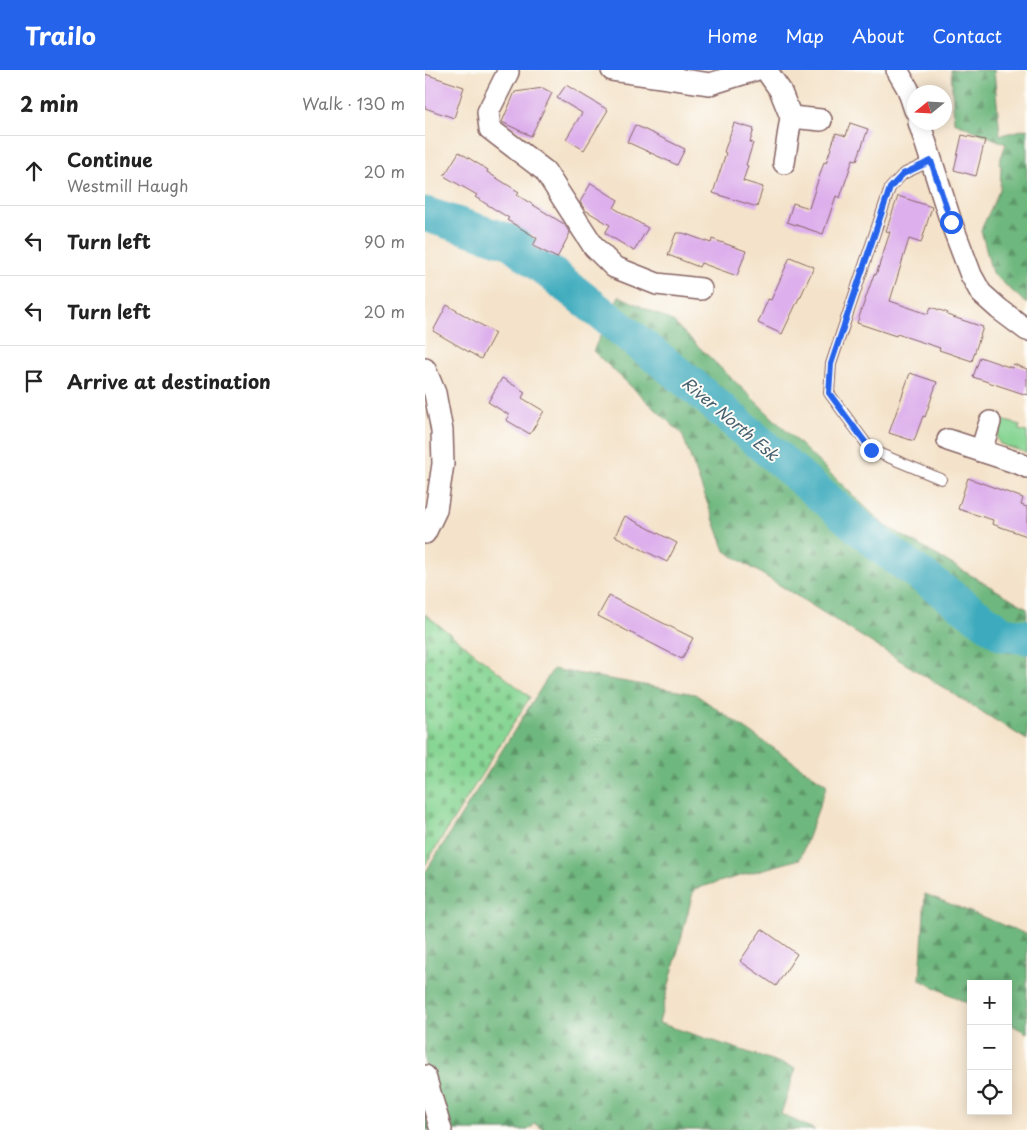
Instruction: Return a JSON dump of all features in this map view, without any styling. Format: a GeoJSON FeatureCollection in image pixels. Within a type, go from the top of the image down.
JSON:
{"type":"FeatureCollection","features":[{"type":"Feature","properties":{"kind":"street"},"geometry":{"type":"LineString","coordinates":[[513,70],[488,112],[490,129],[545,171],[594,247],[614,266],[657,284],[701,289]]}},
{"type":"Feature","properties":{"kind":"street"},"geometry":{"type":"LineString","coordinates":[[612,70],[710,84],[755,70]]}},
{"type":"Feature","properties":{"kind":"street"},"geometry":{"type":"LineString","coordinates":[[766,70],[780,90],[791,117],[784,163]]}},
{"type":"Feature","properties":{"kind":"street"},"geometry":{"type":"LineString","coordinates":[[897,70],[907,87]]}},
{"type":"Feature","properties":{"kind":"street"},"geometry":{"type":"LineString","coordinates":[[791,117],[821,120]]}},
{"type":"Feature","properties":{"kind":"street"},"geometry":{"type":"LineString","coordinates":[[921,130],[971,274],[981,292],[999,309],[1027,330]]}},
{"type":"Feature","properties":{"kind":"street"},"geometry":{"type":"LineString","coordinates":[[425,369],[435,393],[441,432],[443,464],[436,510],[425,533]]}},
{"type":"Feature","properties":{"kind":"street"},"geometry":{"type":"LineString","coordinates":[[981,451],[990,422]]}},
{"type":"Feature","properties":{"kind":"street"},"geometry":{"type":"LineString","coordinates":[[948,440],[1027,467]]}},
{"type":"Feature","properties":{"kind":"street"},"geometry":{"type":"LineString","coordinates":[[425,1076],[441,1130]]}},
{"type":"Feature","properties":{"kind":"lane"},"geometry":{"type":"LineString","coordinates":[[931,161],[903,174],[890,188],[831,364],[829,393],[871,450],[941,479]]}},
{"type":"Feature","properties":{"kind":"green space"},"geometry":{"type":"Polygon","coordinates":[[[951,70],[994,70],[1000,135],[1027,129],[1027,304],[992,273],[981,230],[1000,189],[1001,166],[999,163],[1006,144],[954,122],[951,70]]]}},
{"type":"Feature","properties":{"kind":"green space"},"geometry":{"type":"Polygon","coordinates":[[[619,296],[672,321],[883,524],[1027,608],[1027,740],[725,551],[682,434],[593,351],[619,296]]]}},
{"type":"Feature","properties":{"kind":"green space"},"geometry":{"type":"Polygon","coordinates":[[[1002,420],[1020,425],[1019,430],[1027,432],[1027,453],[1000,444],[997,438],[1002,420]]]}},
{"type":"Feature","properties":{"kind":"green space"},"geometry":{"type":"Polygon","coordinates":[[[425,614],[530,697],[425,865],[425,614]]]}},
{"type":"Feature","properties":{"kind":"green space"},"geometry":{"type":"Polygon","coordinates":[[[553,669],[695,694],[827,785],[800,859],[694,889],[659,1023],[796,1068],[781,1114],[815,1130],[544,1130],[535,1124],[528,1130],[425,1130],[425,873],[553,669]]]}},
{"type":"Feature","properties":{"kind":"green space"},"geometry":{"type":"Polygon","coordinates":[[[925,894],[1026,934],[1027,932],[1027,1033],[1012,1025],[1012,980],[967,980],[967,1003],[920,980],[925,894]]]}},
{"type":"Feature","properties":{"kind":"building"},"geometry":{"type":"Polygon","coordinates":[[[425,74],[464,87],[454,118],[425,108],[425,74]]]}},
{"type":"Feature","properties":{"kind":"building"},"geometry":{"type":"Polygon","coordinates":[[[566,85],[608,110],[584,150],[566,139],[582,113],[557,98],[566,85]]]}},
{"type":"Feature","properties":{"kind":"building"},"geometry":{"type":"Polygon","coordinates":[[[543,88],[552,93],[531,136],[502,122],[515,92],[543,88]]]}},
{"type":"Feature","properties":{"kind":"building"},"geometry":{"type":"Polygon","coordinates":[[[734,123],[754,129],[750,142],[753,143],[743,181],[763,187],[757,207],[713,193],[734,123]]]}},
{"type":"Feature","properties":{"kind":"building"},"geometry":{"type":"Polygon","coordinates":[[[850,123],[868,129],[857,160],[853,159],[840,198],[836,196],[823,234],[787,222],[793,203],[809,208],[836,133],[846,136],[850,123]]]}},
{"type":"Feature","properties":{"kind":"building"},"geometry":{"type":"Polygon","coordinates":[[[635,125],[685,149],[677,165],[627,142],[635,125]]]}},
{"type":"Feature","properties":{"kind":"building"},"geometry":{"type":"Polygon","coordinates":[[[962,135],[985,140],[976,176],[954,170],[962,135]]]}},
{"type":"Feature","properties":{"kind":"building"},"geometry":{"type":"Polygon","coordinates":[[[459,152],[519,192],[517,195],[564,224],[570,233],[557,258],[533,246],[537,238],[507,220],[509,218],[475,197],[477,195],[444,176],[459,152]]]}},
{"type":"Feature","properties":{"kind":"building"},"geometry":{"type":"Polygon","coordinates":[[[591,183],[618,200],[614,208],[648,228],[634,251],[605,233],[610,225],[585,210],[580,202],[591,183]]]}},
{"type":"Feature","properties":{"kind":"building"},"geometry":{"type":"Polygon","coordinates":[[[898,196],[932,207],[921,243],[909,239],[890,301],[928,314],[931,307],[948,313],[947,315],[983,327],[972,361],[939,350],[940,348],[857,323],[890,232],[886,231],[898,196]]]}},
{"type":"Feature","properties":{"kind":"building"},"geometry":{"type":"Polygon","coordinates":[[[676,233],[683,233],[711,243],[712,239],[746,251],[737,276],[701,263],[699,267],[668,255],[676,233]]]}},
{"type":"Feature","properties":{"kind":"building"},"geometry":{"type":"Polygon","coordinates":[[[790,257],[814,267],[782,334],[758,323],[768,299],[771,300],[790,257]]]}},
{"type":"Feature","properties":{"kind":"building"},"geometry":{"type":"Polygon","coordinates":[[[447,305],[495,333],[481,359],[433,331],[447,305]]]}},
{"type":"Feature","properties":{"kind":"building"},"geometry":{"type":"Polygon","coordinates":[[[980,357],[1012,368],[1013,364],[1027,369],[1027,395],[973,377],[980,357]]]}},
{"type":"Feature","properties":{"kind":"building"},"geometry":{"type":"Polygon","coordinates":[[[910,373],[937,382],[925,417],[923,416],[914,441],[889,433],[910,373]]]}},
{"type":"Feature","properties":{"kind":"building"},"geometry":{"type":"Polygon","coordinates":[[[502,378],[525,392],[522,398],[544,411],[530,434],[506,420],[509,415],[488,402],[502,378]]]}},
{"type":"Feature","properties":{"kind":"building"},"geometry":{"type":"Polygon","coordinates":[[[968,478],[1023,498],[1021,505],[1027,507],[1027,536],[992,524],[993,520],[958,509],[968,478]]]}},
{"type":"Feature","properties":{"kind":"building"},"geometry":{"type":"Polygon","coordinates":[[[625,516],[677,543],[667,562],[615,536],[625,516]]]}},
{"type":"Feature","properties":{"kind":"building"},"geometry":{"type":"Polygon","coordinates":[[[609,596],[693,638],[682,659],[598,616],[609,596]]]}},
{"type":"Feature","properties":{"kind":"building"},"geometry":{"type":"Polygon","coordinates":[[[762,929],[797,954],[776,986],[740,961],[762,929]]]}},
{"type":"Feature","properties":{"kind":"waterway","name":"River North Esk"},"geometry":{"type":"LineString","coordinates":[[425,214],[511,242],[691,384],[883,548],[1003,634],[1027,637]]}},
{"type":"Feature","properties":{"kind":"route"},"geometry":{"type":"LineString","coordinates":[[871,450],[829,393],[831,364],[890,188],[903,174],[931,161],[951,222]]}}]}
